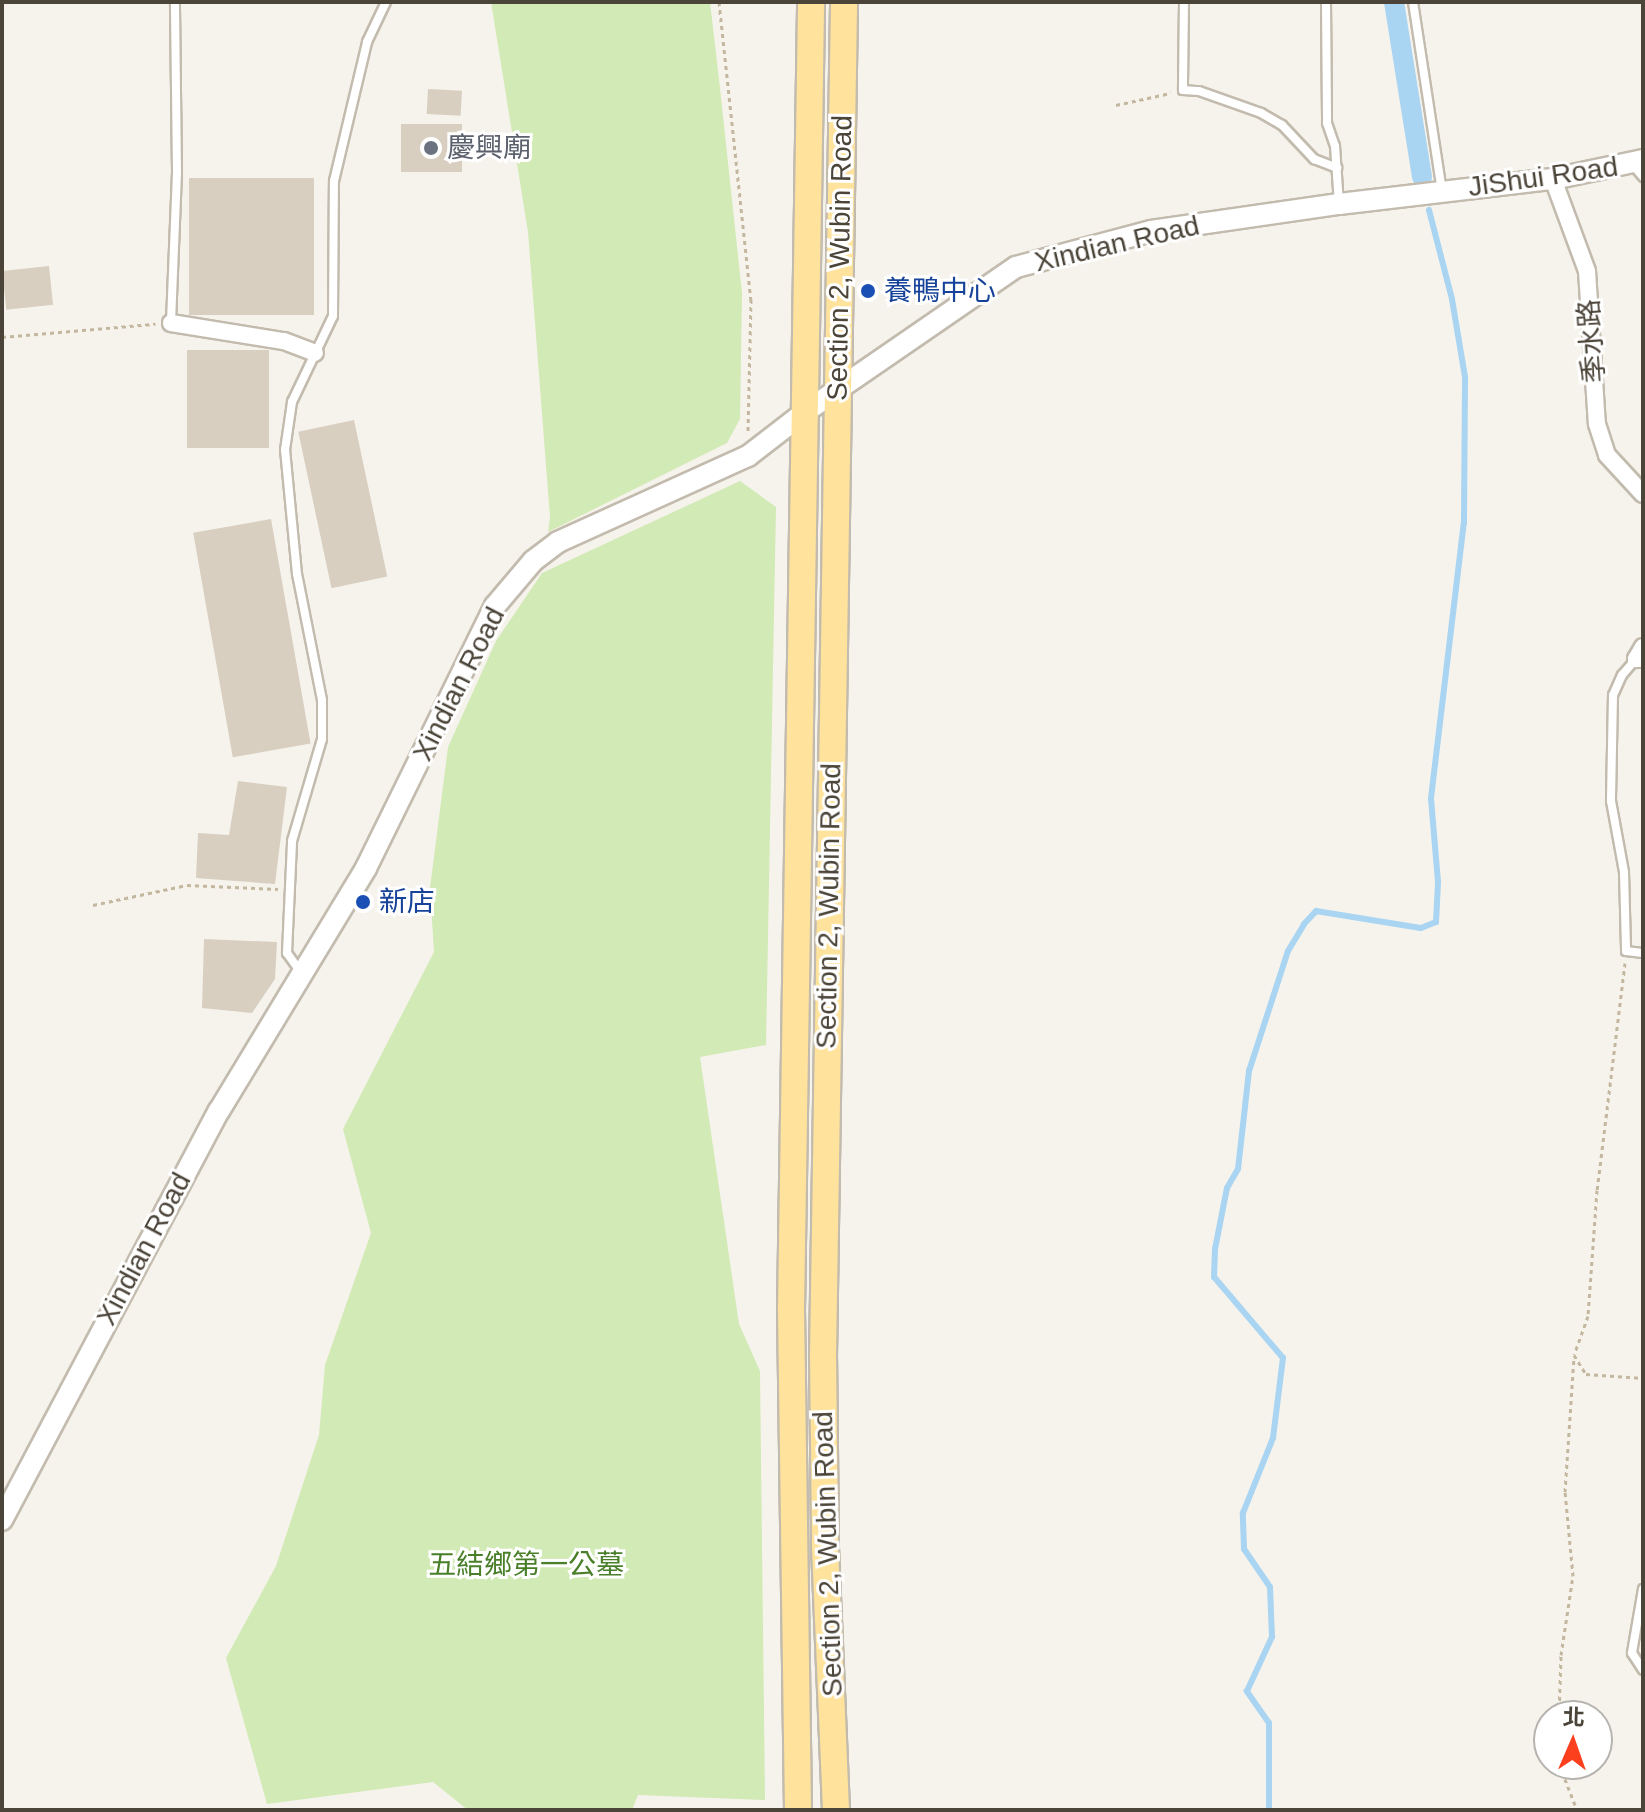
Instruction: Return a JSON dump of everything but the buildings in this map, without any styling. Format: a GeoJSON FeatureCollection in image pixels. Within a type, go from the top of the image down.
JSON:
{"type":"FeatureCollection","features":[{"type":"Feature","properties":{"kind":"main road","name":"Section 2, Wubin Road"},"geometry":{"type":"LineString","coordinates":[[798,1810],[791,1310],[811,2]]}},
{"type":"Feature","properties":{"kind":"main road","name":"Section 2, Wubin Road"},"geometry":{"type":"LineString","coordinates":[[836,1810],[825,1542],[823,1357],[844,2]]}},
{"type":"Feature","properties":{"kind":"street","name":"JiShui Road"},"geometry":{"type":"LineString","coordinates":[[1442,192],[1639,167]]}},
{"type":"Feature","properties":{"kind":"street","name":"季水路"},"geometry":{"type":"LineString","coordinates":[[1553,179],[1587,271],[1597,424],[1607,455],[1643,494]]}},
{"type":"Feature","properties":{"kind":"street","name":"Xindian Road"},"geometry":{"type":"LineString","coordinates":[[2,1520],[219,1111],[366,868],[495,606],[524,573],[558,542],[748,456],[805,412],[1016,267],[1151,231],[1442,192]]}},
{"type":"Feature","properties":{"kind":"street"},"geometry":{"type":"LineString","coordinates":[[171,323],[284,341],[315,353]]}},
{"type":"Feature","properties":{"kind":"lane"},"geometry":{"type":"LineString","coordinates":[[171,323],[177,172],[175,2]]}},
{"type":"Feature","properties":{"kind":"lane"},"geometry":{"type":"LineString","coordinates":[[304,975],[287,953],[292,841],[322,739],[322,700],[297,574],[285,450],[292,402],[333,316],[334,181],[367,42],[386,2]]}},
{"type":"Feature","properties":{"kind":"lane"},"geometry":{"type":"LineString","coordinates":[[1184,2],[1183,90],[1199,91],[1261,113],[1282,125],[1314,159],[1337,168]]}},
{"type":"Feature","properties":{"kind":"lane"},"geometry":{"type":"LineString","coordinates":[[1326,2],[1327,123],[1335,146],[1339,204]]}},
{"type":"Feature","properties":{"kind":"lane"},"geometry":{"type":"LineString","coordinates":[[1413,2],[1442,192]]}},
{"type":"Feature","properties":{"kind":"lane"},"geometry":{"type":"LineString","coordinates":[[1641,655],[1622,675],[1613,695],[1610,751],[1611,801],[1624,872],[1626,951],[1643,953]]}},
{"type":"Feature","properties":{"kind":"lane"},"geometry":{"type":"LineString","coordinates":[[1643,1589],[1632,1653],[1643,1670]]}},
{"type":"Feature","properties":{"kind":"path"},"geometry":{"type":"LineString","coordinates":[[719,2],[751,299],[748,456]]}},
{"type":"Feature","properties":{"kind":"path"},"geometry":{"type":"LineString","coordinates":[[1116,105],[1183,90]]}},
{"type":"Feature","properties":{"kind":"path"},"geometry":{"type":"LineString","coordinates":[[2,337],[171,323]]}},
{"type":"Feature","properties":{"kind":"path"},"geometry":{"type":"LineString","coordinates":[[93,905],[187,885],[290,890]]}},
{"type":"Feature","properties":{"kind":"path"},"geometry":{"type":"LineString","coordinates":[[1560,1700],[1561,1655],[1573,1576],[1565,1492],[1574,1355],[1588,1316],[1599,1176],[1626,951]]}},
{"type":"Feature","properties":{"kind":"path"},"geometry":{"type":"LineString","coordinates":[[1574,1355],[1586,1374],[1643,1378]]}},
{"type":"Feature","properties":{"kind":"path"},"geometry":{"type":"LineString","coordinates":[[1565,1780],[1577,1810]]}},
{"type":"Feature","properties":{"kind":"green space"},"geometry":{"type":"Polygon","coordinates":[[[491,2],[710,2],[720,88],[742,293],[740,419],[727,443],[548,532],[550,517],[528,232],[491,2]]]}},
{"type":"Feature","properties":{"kind":"green space","name":"五結鄉第一公墓"},"geometry":{"type":"Polygon","coordinates":[[[740,481],[776,507],[766,1045],[700,1057],[739,1324],[760,1371],[765,1800],[638,1795],[632,1810],[468,1810],[433,1782],[267,1804],[226,1658],[276,1566],[319,1435],[325,1365],[371,1233],[343,1129],[434,952],[430,888],[448,747],[496,641],[542,573],[740,481]]]}},
{"type":"Feature","properties":{"kind":"waterway"},"geometry":{"type":"LineString","coordinates":[[1394,2],[1422,177]]}},
{"type":"Feature","properties":{"kind":"waterway"},"geometry":{"type":"LineString","coordinates":[[1269,1810],[1269,1723],[1247,1691],[1272,1637],[1270,1587],[1244,1549],[1243,1513],[1273,1438],[1283,1358],[1214,1277],[1215,1249],[1227,1188],[1238,1169],[1249,1071],[1288,951],[1304,924],[1316,911],[1421,928],[1436,922],[1438,882],[1431,798],[1464,523],[1465,377],[1452,299],[1429,210]]}},
{"type":"Feature","properties":{"kind":"place","name":"慶興廟"},"geometry":{"type":"Point","coordinates":[431,148]}},
{"type":"Feature","properties":{"kind":"place","name":"養鴨中心"},"geometry":{"type":"Point","coordinates":[868,291]}},
{"type":"Feature","properties":{"kind":"place","name":"新店"},"geometry":{"type":"Point","coordinates":[363,902]}}]}
